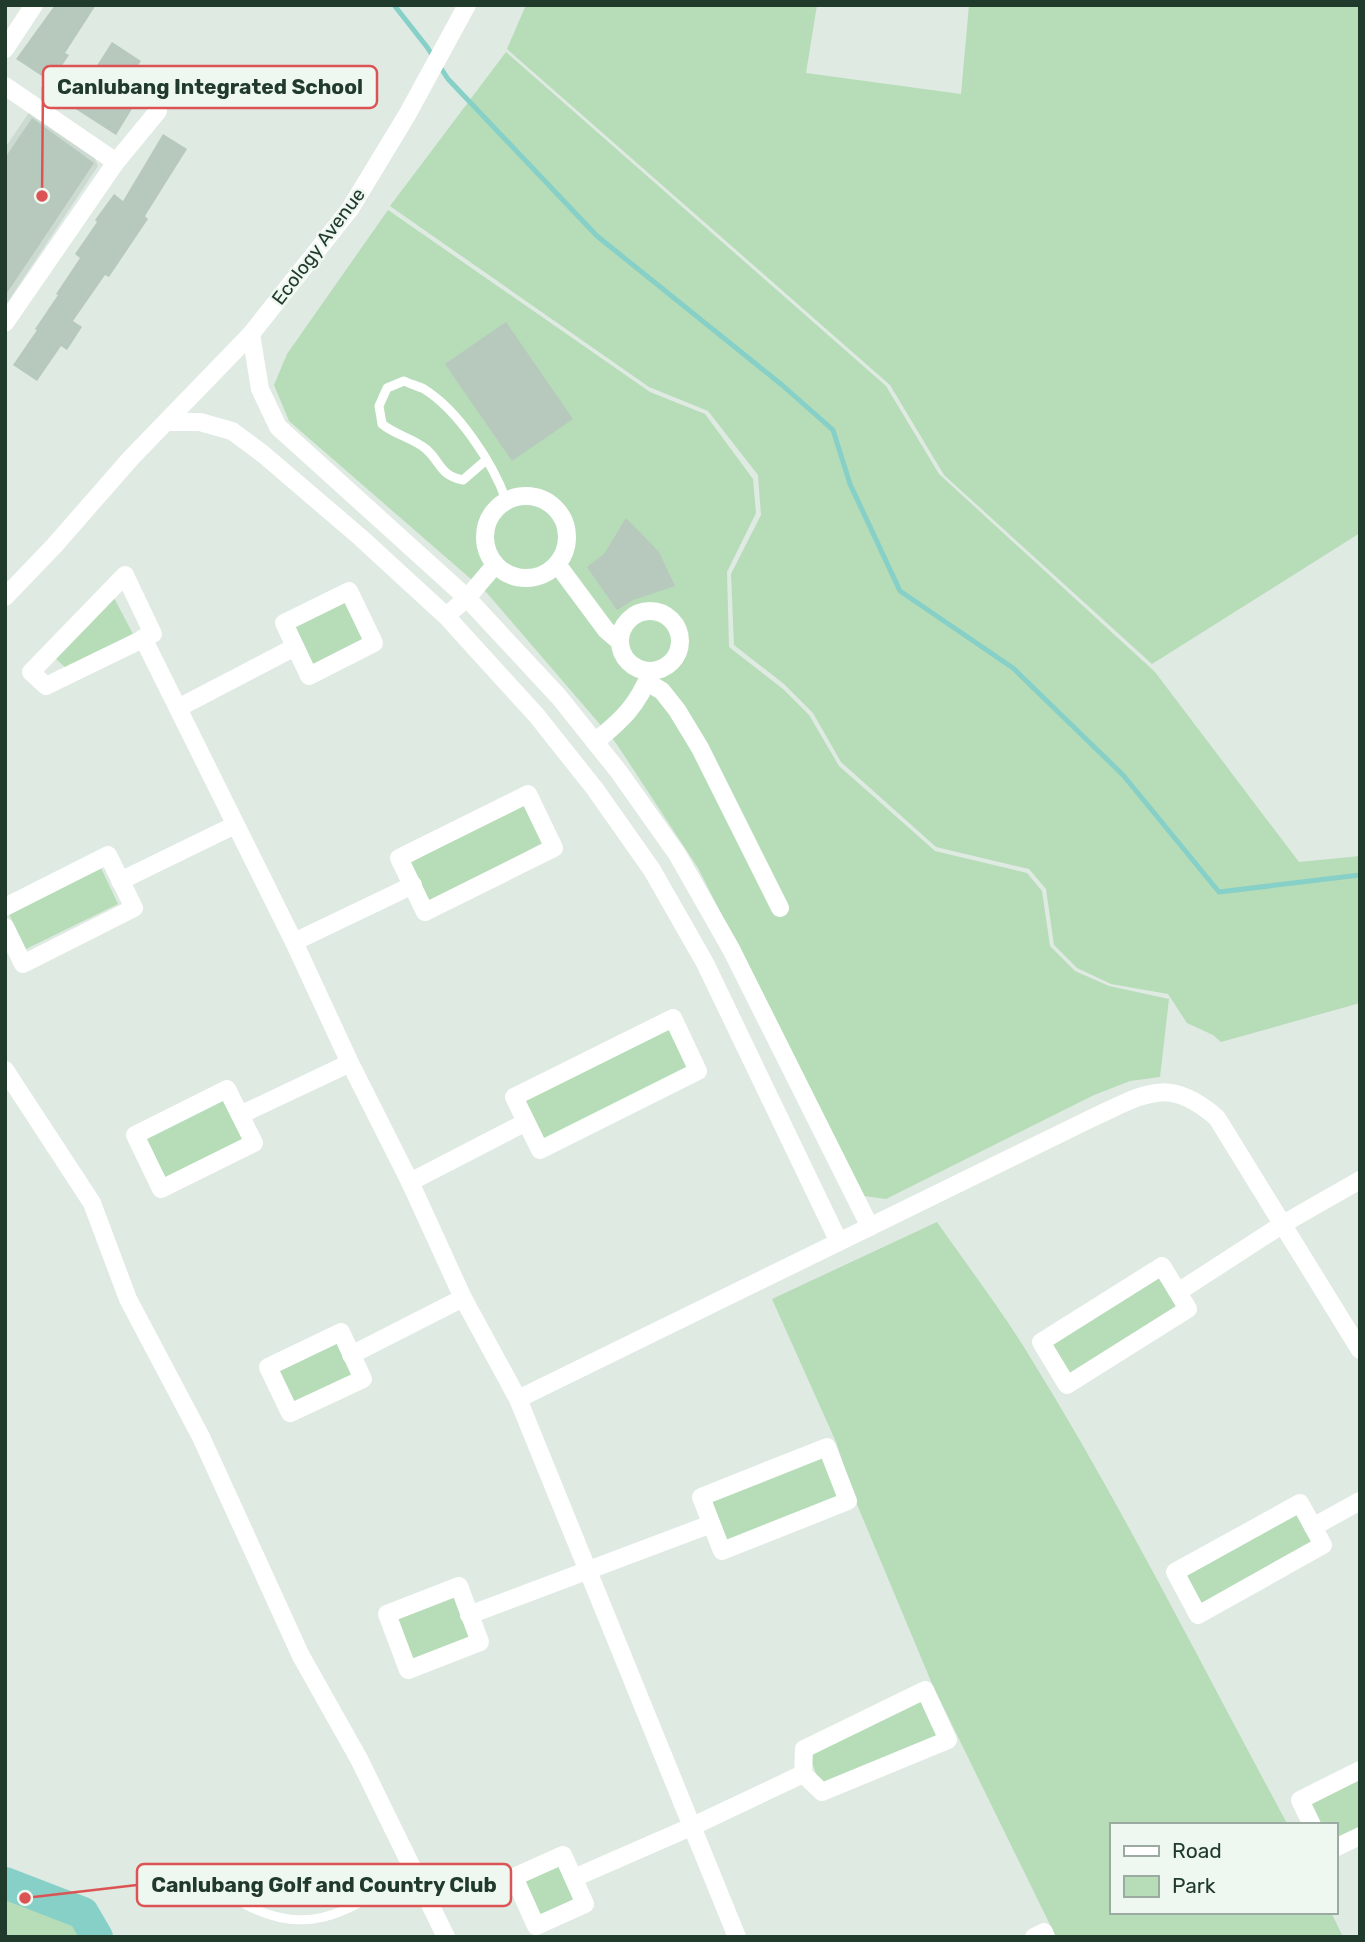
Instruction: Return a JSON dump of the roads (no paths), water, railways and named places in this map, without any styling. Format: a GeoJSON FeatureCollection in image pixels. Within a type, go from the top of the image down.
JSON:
{"type":"FeatureCollection","features":[{"type":"Feature","properties":{"kind":"street"},"geometry":{"type":"LineString","coordinates":[[5,49],[34,5]]}},
{"type":"Feature","properties":{"kind":"street","name":"Ecology Avenue"},"geometry":{"type":"LineString","coordinates":[[5,597],[54,547],[131,458],[251,334],[350,209],[407,115],[467,5]]}},
{"type":"Feature","properties":{"kind":"street"},"geometry":{"type":"LineString","coordinates":[[5,86],[116,162]]}},
{"type":"Feature","properties":{"kind":"street"},"geometry":{"type":"LineString","coordinates":[[5,323],[116,162],[158,111]]}},
{"type":"Feature","properties":{"kind":"street"},"geometry":{"type":"LineString","coordinates":[[251,334],[260,389],[278,427],[467,598],[559,697],[677,854],[731,949],[870,1227]]}},
{"type":"Feature","properties":{"kind":"street"},"geometry":{"type":"LineString","coordinates":[[166,422],[200,422],[232,431],[360,537],[446,616],[537,716],[595,789],[652,870],[705,963],[839,1242]]}},
{"type":"Feature","properties":{"kind":"street"},"geometry":{"type":"LineString","coordinates":[[301,486],[317,463]]}},
{"type":"Feature","properties":{"kind":"street"},"geometry":{"type":"LineString","coordinates":[[518,496],[544,499],[554,506],[562,516],[567,541],[557,564],[548,572],[526,579],[504,572],[495,565],[484,543],[485,530],[496,508],[506,500],[518,496]]}},
{"type":"Feature","properties":{"kind":"street"},"geometry":{"type":"LineString","coordinates":[[360,537],[378,518]]}},
{"type":"Feature","properties":{"kind":"street"},"geometry":{"type":"LineString","coordinates":[[557,564],[606,631],[620,642],[627,661],[649,676],[662,691],[694,739],[780,908]]}},
{"type":"Feature","properties":{"kind":"street"},"geometry":{"type":"LineString","coordinates":[[446,616],[467,598],[495,565]]}},
{"type":"Feature","properties":{"kind":"street"},"geometry":{"type":"LineString","coordinates":[[125,575],[153,634],[143,638],[46,686],[31,672],[125,575]]}},
{"type":"Feature","properties":{"kind":"street"},"geometry":{"type":"LineString","coordinates":[[349,591],[374,643],[309,676],[295,647],[284,623],[349,591]]}},
{"type":"Feature","properties":{"kind":"street"},"geometry":{"type":"LineString","coordinates":[[595,742],[621,720],[641,697],[649,676],[673,659],[678,650],[678,630],[667,616],[649,611],[639,612],[625,624],[620,642]]}},
{"type":"Feature","properties":{"kind":"street"},"geometry":{"type":"LineString","coordinates":[[143,638],[410,1182],[463,1298],[518,1399],[737,1937]]}},
{"type":"Feature","properties":{"kind":"street"},"geometry":{"type":"LineString","coordinates":[[178,708],[295,647]]}},
{"type":"Feature","properties":{"kind":"street"},"geometry":{"type":"LineString","coordinates":[[528,794],[554,848],[425,912],[413,885],[399,858],[528,794]]}},
{"type":"Feature","properties":{"kind":"street"},"geometry":{"type":"LineString","coordinates":[[120,881],[235,825]]}},
{"type":"Feature","properties":{"kind":"street"},"geometry":{"type":"LineString","coordinates":[[5,907],[108,855],[134,908],[23,964],[5,927]]}},
{"type":"Feature","properties":{"kind":"street"},"geometry":{"type":"LineString","coordinates":[[293,942],[413,885]]}},
{"type":"Feature","properties":{"kind":"street"},"geometry":{"type":"LineString","coordinates":[[673,1018],[698,1071],[540,1150],[526,1122],[514,1097],[673,1018]]}},
{"type":"Feature","properties":{"kind":"street"},"geometry":{"type":"LineString","coordinates":[[240,1115],[350,1063]]}},
{"type":"Feature","properties":{"kind":"street"},"geometry":{"type":"LineString","coordinates":[[5,1070],[92,1203],[128,1299],[201,1437],[301,1656],[359,1759],[446,1937]]}},
{"type":"Feature","properties":{"kind":"street"},"geometry":{"type":"LineString","coordinates":[[227,1089],[240,1115],[254,1143],[161,1189],[135,1135],[227,1089]]}},
{"type":"Feature","properties":{"kind":"street"},"geometry":{"type":"LineString","coordinates":[[518,1399],[1141,1095],[1158,1091],[1198,1101],[1217,1118],[1360,1350]]}},
{"type":"Feature","properties":{"kind":"street"},"geometry":{"type":"LineString","coordinates":[[410,1182],[526,1122]]}},
{"type":"Feature","properties":{"kind":"street"},"geometry":{"type":"LineString","coordinates":[[1178,1292],[1283,1224],[1360,1181]]}},
{"type":"Feature","properties":{"kind":"street"},"geometry":{"type":"LineString","coordinates":[[1162,1266],[1178,1292],[1188,1309],[1067,1385],[1041,1342],[1162,1266]]}},
{"type":"Feature","properties":{"kind":"street"},"geometry":{"type":"LineString","coordinates":[[351,1355],[463,1298]]}},
{"type":"Feature","properties":{"kind":"street"},"geometry":{"type":"LineString","coordinates":[[341,1332],[351,1355],[363,1378],[290,1413],[268,1367],[341,1332]]}},
{"type":"Feature","properties":{"kind":"street"},"geometry":{"type":"LineString","coordinates":[[827,1447],[848,1501],[722,1550],[711,1524],[701,1497],[827,1447]]}},
{"type":"Feature","properties":{"kind":"street"},"geometry":{"type":"LineString","coordinates":[[1312,1527],[1360,1501]]}},
{"type":"Feature","properties":{"kind":"street"},"geometry":{"type":"LineString","coordinates":[[1300,1503],[1312,1527],[1323,1545],[1198,1615],[1175,1572],[1300,1503]]}},
{"type":"Feature","properties":{"kind":"street"},"geometry":{"type":"LineString","coordinates":[[469,1615],[711,1524]]}},
{"type":"Feature","properties":{"kind":"street"},"geometry":{"type":"LineString","coordinates":[[459,1586],[469,1615],[480,1642],[408,1670],[387,1614],[459,1586]]}},
{"type":"Feature","properties":{"kind":"street"},"geometry":{"type":"LineString","coordinates":[[925,1690],[948,1740],[822,1792],[803,1774],[804,1749],[925,1690]]}},
{"type":"Feature","properties":{"kind":"street"},"geometry":{"type":"LineString","coordinates":[[1311,1823],[1300,1800],[1360,1770]]}},
{"type":"Feature","properties":{"kind":"street"},"geometry":{"type":"LineString","coordinates":[[573,1878],[803,1774]]}},
{"type":"Feature","properties":{"kind":"street"},"geometry":{"type":"LineString","coordinates":[[1337,1848],[1360,1836]]}},
{"type":"Feature","properties":{"kind":"street"},"geometry":{"type":"LineString","coordinates":[[1034,1937],[1044,1932],[1046,1937]]}},
{"type":"Feature","properties":{"kind":"lane"},"geometry":{"type":"LineString","coordinates":[[485,461],[463,480],[452,478],[442,470],[427,450],[382,425],[379,406],[387,388],[404,381],[424,389],[447,409],[469,433],[499,482],[506,500]]}},
{"type":"Feature","properties":{"kind":"lane"},"geometry":{"type":"LineString","coordinates":[[241,1902],[259,1914],[288,1924],[308,1926],[328,1921],[413,1870]]}},
{"type":"Feature","properties":{"kind":"waterway"},"geometry":{"type":"LineString","coordinates":[[394,5],[448,79],[597,236],[782,385],[833,430],[850,484],[900,591],[1013,668],[1123,775],[1219,892],[1360,875]]}},
{"type":"Feature","properties":{"kind":"waterway"},"geometry":{"type":"LineString","coordinates":[[5,1883],[83,1913],[97,1937]]}},
{"type":"Feature","properties":{"kind":"place","name":"Canlubang Integrated School"},"geometry":{"type":"Point","coordinates":[42,196]}},
{"type":"Feature","properties":{"kind":"place","name":"Canlubang Golf and Country Club"},"geometry":{"type":"Point","coordinates":[25,1898]}}]}
